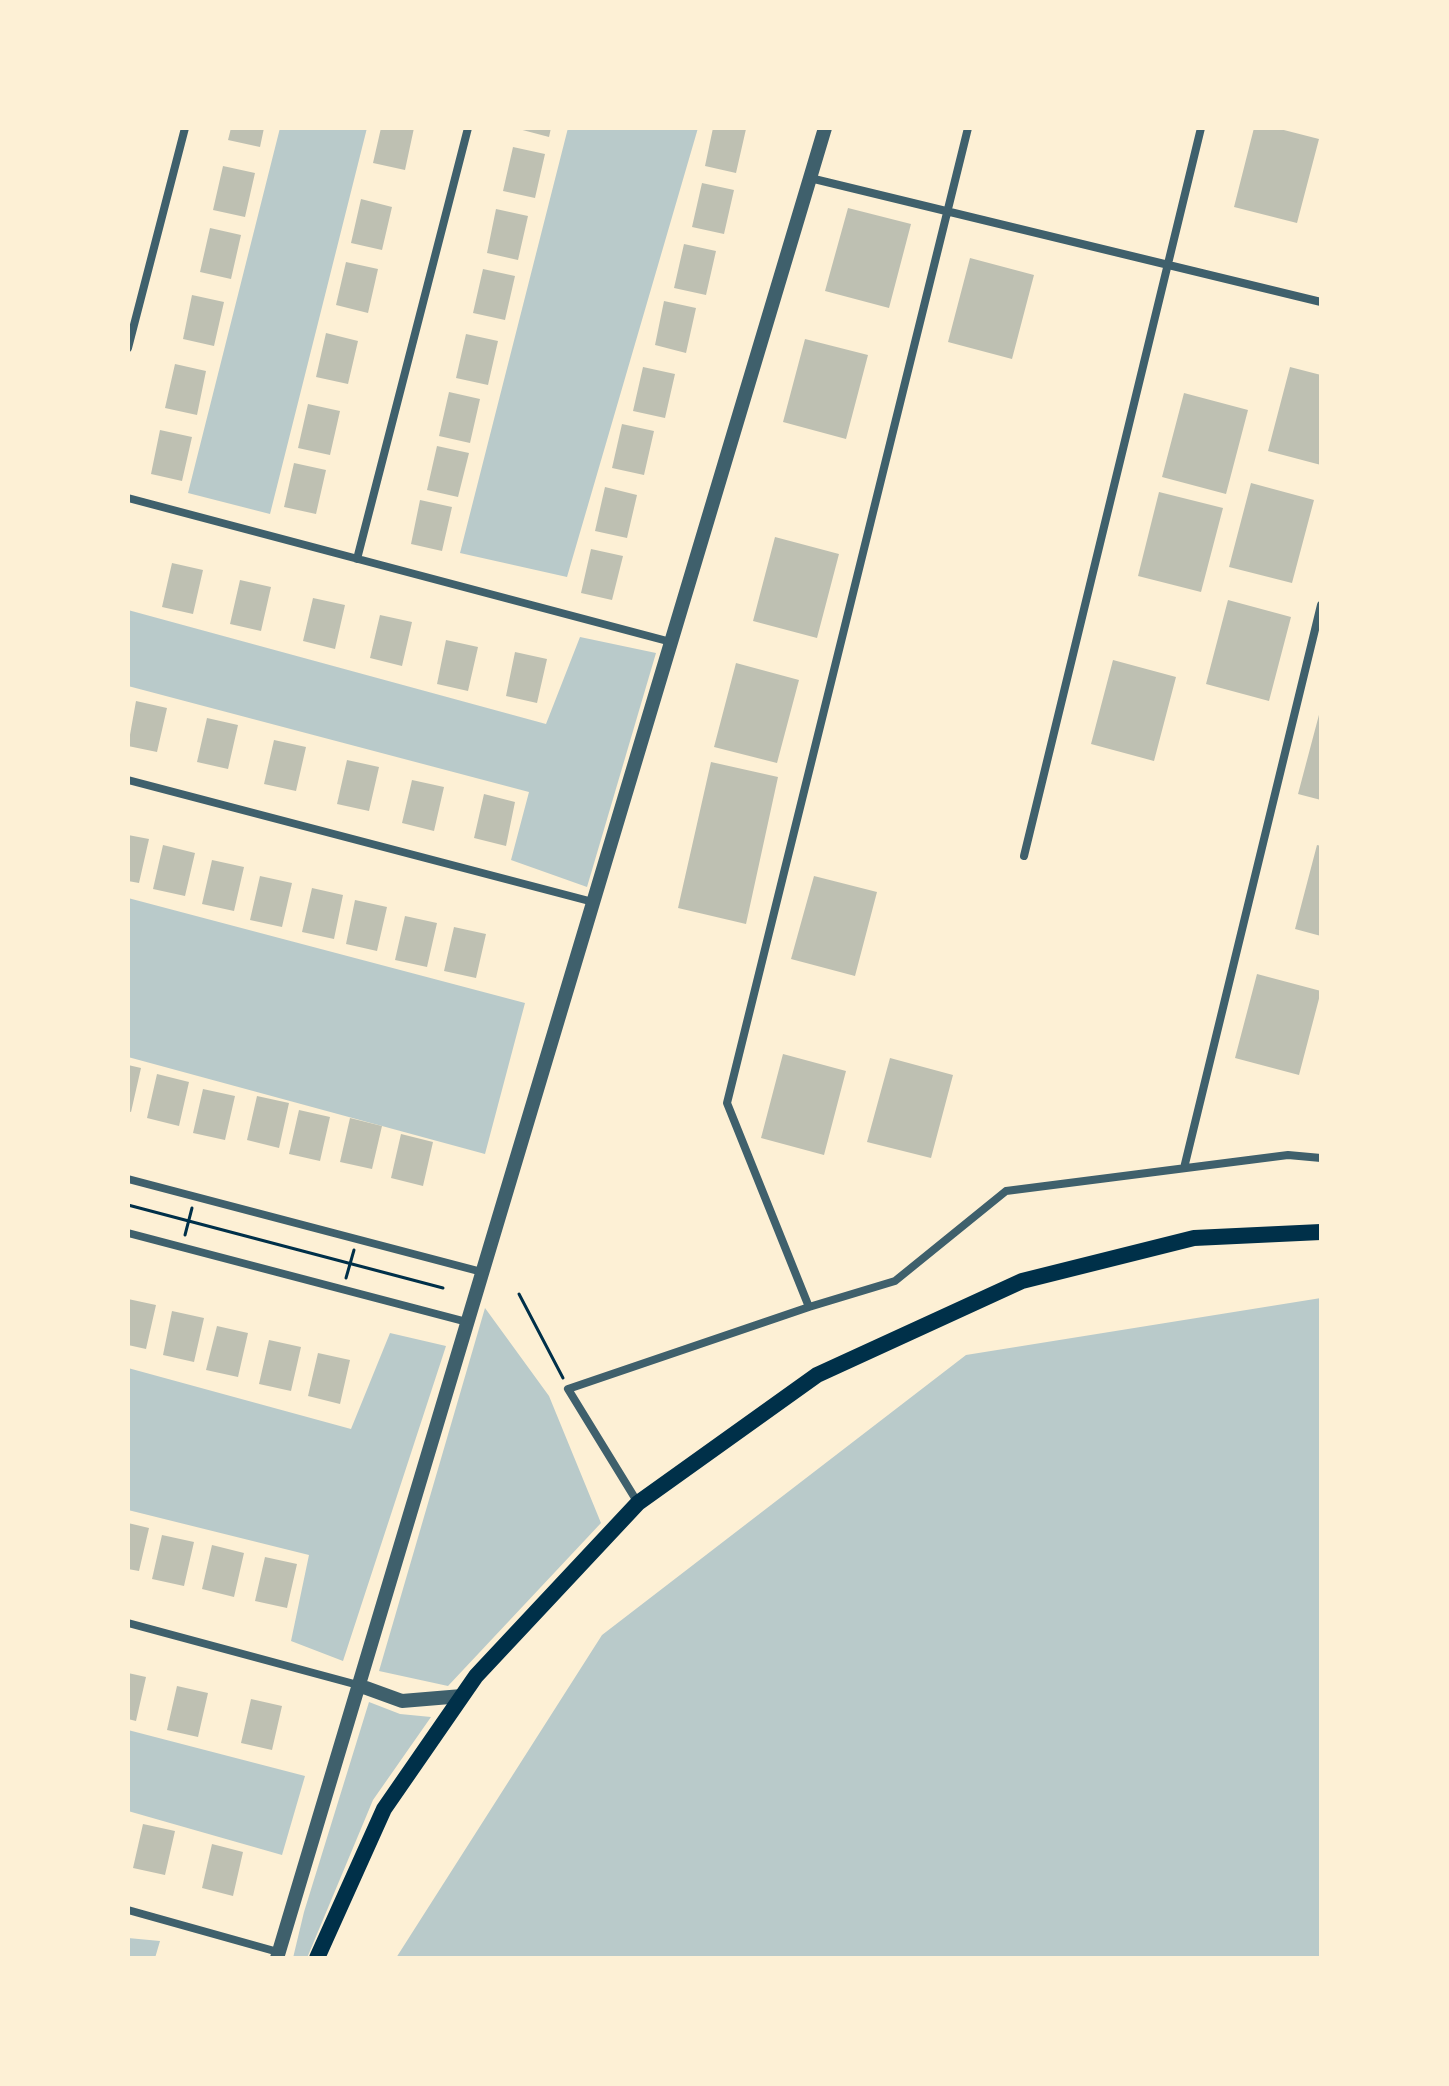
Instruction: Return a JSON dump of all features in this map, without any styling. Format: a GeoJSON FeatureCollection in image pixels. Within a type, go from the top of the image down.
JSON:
{"type":"FeatureCollection","features":[{"type":"Feature","properties":{"kind":"main road"},"geometry":{"type":"LineString","coordinates":[[317,1958],[384,1809],[476,1676],[638,1503],[817,1375],[1022,1281],[1194,1238],[1321,1232]]}},
{"type":"Feature","properties":{"kind":"street"},"geometry":{"type":"LineString","coordinates":[[128,348],[185,128]]}},
{"type":"Feature","properties":{"kind":"street"},"geometry":{"type":"LineString","coordinates":[[357,559],[468,128]]}},
{"type":"Feature","properties":{"kind":"street"},"geometry":{"type":"LineString","coordinates":[[128,1910],[277,1955],[825,128]]}},
{"type":"Feature","properties":{"kind":"street"},"geometry":{"type":"LineString","coordinates":[[809,1307],[727,1103],[968,128]]}},
{"type":"Feature","properties":{"kind":"street"},"geometry":{"type":"LineString","coordinates":[[1024,856],[1201,128]]}},
{"type":"Feature","properties":{"kind":"street"},"geometry":{"type":"LineString","coordinates":[[810,178],[1321,302]]}},
{"type":"Feature","properties":{"kind":"street"},"geometry":{"type":"LineString","coordinates":[[128,498],[671,642]]}},
{"type":"Feature","properties":{"kind":"street"},"geometry":{"type":"LineString","coordinates":[[1184,1168],[1321,605]]}},
{"type":"Feature","properties":{"kind":"street"},"geometry":{"type":"LineString","coordinates":[[128,780],[593,902]]}},
{"type":"Feature","properties":{"kind":"street"},"geometry":{"type":"LineString","coordinates":[[638,1503],[568,1389],[895,1281],[1006,1191],[1288,1155],[1321,1158]]}},
{"type":"Feature","properties":{"kind":"street"},"geometry":{"type":"LineString","coordinates":[[128,1179],[482,1272]]}},
{"type":"Feature","properties":{"kind":"street"},"geometry":{"type":"LineString","coordinates":[[128,1233],[467,1322]]}},
{"type":"Feature","properties":{"kind":"street"},"geometry":{"type":"LineString","coordinates":[[128,1623],[358,1685],[402,1701],[462,1696]]}},
{"type":"Feature","properties":{"kind":"path"},"geometry":{"type":"LineString","coordinates":[[181,1247],[195,1196]]}},
{"type":"Feature","properties":{"kind":"path"},"geometry":{"type":"LineString","coordinates":[[128,1205],[443,1288]]}},
{"type":"Feature","properties":{"kind":"path"},"geometry":{"type":"LineString","coordinates":[[343,1290],[357,1239]]}},
{"type":"Feature","properties":{"kind":"path"},"geometry":{"type":"LineString","coordinates":[[519,1294],[568,1389]]}},
{"type":"Feature","properties":{"kind":"shaded area"},"geometry":{"type":"Polygon","coordinates":[[[280,128],[367,128],[270,514],[188,493],[280,128]]]}},
{"type":"Feature","properties":{"kind":"shaded area"},"geometry":{"type":"Polygon","coordinates":[[[568,128],[698,128],[567,577],[460,553],[568,128]]]}},
{"type":"Feature","properties":{"kind":"shaded area"},"geometry":{"type":"Polygon","coordinates":[[[128,610],[546,724],[580,637],[656,653],[587,887],[511,860],[529,792],[128,686],[128,610]]]}},
{"type":"Feature","properties":{"kind":"shaded area"},"geometry":{"type":"Polygon","coordinates":[[[128,898],[525,1003],[485,1154],[128,1057],[128,898]]]}},
{"type":"Feature","properties":{"kind":"shaded area"},"geometry":{"type":"Polygon","coordinates":[[[1321,1298],[1321,1958],[396,1958],[602,1635],[966,1355],[1321,1298]]]}},
{"type":"Feature","properties":{"kind":"shaded area"},"geometry":{"type":"Polygon","coordinates":[[[485,1308],[549,1396],[601,1523],[448,1686],[379,1671],[485,1308]]]}},
{"type":"Feature","properties":{"kind":"shaded area"},"geometry":{"type":"Polygon","coordinates":[[[390,1333],[446,1346],[343,1661],[291,1641],[309,1555],[128,1510],[128,1368],[351,1429],[390,1333]]]}},
{"type":"Feature","properties":{"kind":"shaded area"},"geometry":{"type":"Polygon","coordinates":[[[369,1702],[400,1714],[431,1717],[373,1800],[307,1958],[293,1958],[304,1912],[369,1702]]]}},
{"type":"Feature","properties":{"kind":"shaded area"},"geometry":{"type":"Polygon","coordinates":[[[128,1730],[305,1776],[282,1855],[128,1811],[128,1730]]]}},
{"type":"Feature","properties":{"kind":"shaded area"},"geometry":{"type":"Polygon","coordinates":[[[128,1938],[160,1941],[155,1958],[128,1958],[128,1938]]]}},
{"type":"Feature","properties":{"kind":"building"},"geometry":{"type":"Polygon","coordinates":[[[231,128],[264,128],[260,147],[228,140],[231,128]]]}},
{"type":"Feature","properties":{"kind":"building"},"geometry":{"type":"Polygon","coordinates":[[[381,128],[414,128],[405,170],[373,163],[381,128]]]}},
{"type":"Feature","properties":{"kind":"building"},"geometry":{"type":"Polygon","coordinates":[[[515,128],[551,128],[549,137],[515,128]]]}},
{"type":"Feature","properties":{"kind":"building"},"geometry":{"type":"Polygon","coordinates":[[[713,128],[746,129],[736,173],[705,166],[713,128]]]}},
{"type":"Feature","properties":{"kind":"building"},"geometry":{"type":"Polygon","coordinates":[[[1254,128],[1276,128],[1319,139],[1297,223],[1234,207],[1254,128]]]}},
{"type":"Feature","properties":{"kind":"building"},"geometry":{"type":"Polygon","coordinates":[[[513,147],[545,154],[535,198],[503,191],[513,147]]]}},
{"type":"Feature","properties":{"kind":"building"},"geometry":{"type":"Polygon","coordinates":[[[223,166],[255,173],[245,217],[213,210],[223,166]]]}},
{"type":"Feature","properties":{"kind":"building"},"geometry":{"type":"Polygon","coordinates":[[[702,183],[734,190],[724,234],[692,227],[702,183]]]}},
{"type":"Feature","properties":{"kind":"building"},"geometry":{"type":"Polygon","coordinates":[[[361,199],[392,207],[382,250],[351,243],[361,199]]]}},
{"type":"Feature","properties":{"kind":"building"},"geometry":{"type":"Polygon","coordinates":[[[848,208],[911,224],[889,308],[825,291],[848,208]]]}},
{"type":"Feature","properties":{"kind":"building"},"geometry":{"type":"Polygon","coordinates":[[[496,209],[528,216],[518,260],[487,253],[496,209]]]}},
{"type":"Feature","properties":{"kind":"building"},"geometry":{"type":"Polygon","coordinates":[[[210,228],[241,235],[231,279],[200,272],[210,228]]]}},
{"type":"Feature","properties":{"kind":"building"},"geometry":{"type":"Polygon","coordinates":[[[684,244],[716,251],[706,295],[674,288],[684,244]]]}},
{"type":"Feature","properties":{"kind":"building"},"geometry":{"type":"Polygon","coordinates":[[[970,258],[1034,275],[1012,359],[948,342],[970,258]]]}},
{"type":"Feature","properties":{"kind":"building"},"geometry":{"type":"Polygon","coordinates":[[[346,262],[378,269],[368,313],[336,305],[346,262]]]}},
{"type":"Feature","properties":{"kind":"building"},"geometry":{"type":"Polygon","coordinates":[[[483,269],[515,276],[505,320],[473,313],[483,269]]]}},
{"type":"Feature","properties":{"kind":"building"},"geometry":{"type":"Polygon","coordinates":[[[192,295],[224,302],[214,346],[183,339],[192,295]]]}},
{"type":"Feature","properties":{"kind":"building"},"geometry":{"type":"Polygon","coordinates":[[[664,301],[696,308],[686,353],[655,345],[664,301]]]}},
{"type":"Feature","properties":{"kind":"building"},"geometry":{"type":"Polygon","coordinates":[[[326,333],[358,341],[348,384],[316,377],[326,333]]]}},
{"type":"Feature","properties":{"kind":"building"},"geometry":{"type":"Polygon","coordinates":[[[466,334],[498,341],[488,385],[456,378],[466,334]]]}},
{"type":"Feature","properties":{"kind":"building"},"geometry":{"type":"Polygon","coordinates":[[[805,339],[868,355],[846,439],[783,422],[805,339]]]}},
{"type":"Feature","properties":{"kind":"building"},"geometry":{"type":"Polygon","coordinates":[[[175,364],[206,371],[197,415],[165,408],[175,364]]]}},
{"type":"Feature","properties":{"kind":"building"},"geometry":{"type":"Polygon","coordinates":[[[643,367],[675,374],[665,418],[633,411],[643,367]]]}},
{"type":"Feature","properties":{"kind":"building"},"geometry":{"type":"Polygon","coordinates":[[[1290,367],[1321,375],[1321,465],[1268,451],[1290,367]]]}},
{"type":"Feature","properties":{"kind":"building"},"geometry":{"type":"Polygon","coordinates":[[[449,392],[480,399],[470,443],[439,436],[449,392]]]}},
{"type":"Feature","properties":{"kind":"building"},"geometry":{"type":"Polygon","coordinates":[[[1184,393],[1248,410],[1226,494],[1162,477],[1184,393]]]}},
{"type":"Feature","properties":{"kind":"building"},"geometry":{"type":"Polygon","coordinates":[[[308,404],[340,411],[330,455],[298,448],[308,404]]]}},
{"type":"Feature","properties":{"kind":"building"},"geometry":{"type":"Polygon","coordinates":[[[622,424],[654,431],[644,475],[612,468],[622,424]]]}},
{"type":"Feature","properties":{"kind":"building"},"geometry":{"type":"Polygon","coordinates":[[[160,430],[192,437],[182,481],[151,474],[160,430]]]}},
{"type":"Feature","properties":{"kind":"building"},"geometry":{"type":"Polygon","coordinates":[[[437,446],[469,453],[458,497],[427,490],[437,446]]]}},
{"type":"Feature","properties":{"kind":"building"},"geometry":{"type":"Polygon","coordinates":[[[294,463],[326,470],[316,514],[284,507],[294,463]]]}},
{"type":"Feature","properties":{"kind":"building"},"geometry":{"type":"Polygon","coordinates":[[[1251,483],[1314,500],[1292,583],[1229,567],[1251,483]]]}},
{"type":"Feature","properties":{"kind":"building"},"geometry":{"type":"Polygon","coordinates":[[[605,487],[637,495],[627,538],[595,531],[605,487]]]}},
{"type":"Feature","properties":{"kind":"building"},"geometry":{"type":"Polygon","coordinates":[[[1159,492],[1223,508],[1201,592],[1138,576],[1159,492]]]}},
{"type":"Feature","properties":{"kind":"building"},"geometry":{"type":"Polygon","coordinates":[[[420,500],[452,507],[442,551],[411,544],[420,500]]]}},
{"type":"Feature","properties":{"kind":"building"},"geometry":{"type":"Polygon","coordinates":[[[775,537],[839,554],[817,638],[753,621],[775,537]]]}},
{"type":"Feature","properties":{"kind":"building"},"geometry":{"type":"Polygon","coordinates":[[[591,549],[623,556],[612,600],[581,593],[591,549]]]}},
{"type":"Feature","properties":{"kind":"building"},"geometry":{"type":"Polygon","coordinates":[[[172,563],[203,570],[193,614],[162,607],[172,563]]]}},
{"type":"Feature","properties":{"kind":"building"},"geometry":{"type":"Polygon","coordinates":[[[240,580],[271,587],[261,631],[230,624],[240,580]]]}},
{"type":"Feature","properties":{"kind":"building"},"geometry":{"type":"Polygon","coordinates":[[[313,598],[345,605],[335,649],[303,641],[313,598]]]}},
{"type":"Feature","properties":{"kind":"building"},"geometry":{"type":"Polygon","coordinates":[[[1228,600],[1291,617],[1269,701],[1206,684],[1228,600]]]}},
{"type":"Feature","properties":{"kind":"building"},"geometry":{"type":"Polygon","coordinates":[[[380,615],[412,622],[402,666],[370,658],[380,615]]]}},
{"type":"Feature","properties":{"kind":"building"},"geometry":{"type":"Polygon","coordinates":[[[446,640],[478,647],[468,691],[437,684],[446,640]]]}},
{"type":"Feature","properties":{"kind":"building"},"geometry":{"type":"Polygon","coordinates":[[[515,652],[547,659],[537,703],[506,696],[515,652]]]}},
{"type":"Feature","properties":{"kind":"building"},"geometry":{"type":"Polygon","coordinates":[[[1113,660],[1176,677],[1154,761],[1091,744],[1113,660]]]}},
{"type":"Feature","properties":{"kind":"building"},"geometry":{"type":"Polygon","coordinates":[[[736,663],[799,680],[777,763],[714,747],[736,663]]]}},
{"type":"Feature","properties":{"kind":"building"},"geometry":{"type":"Polygon","coordinates":[[[136,701],[167,708],[157,752],[128,746],[136,701]]]}},
{"type":"Feature","properties":{"kind":"building"},"geometry":{"type":"Polygon","coordinates":[[[1321,711],[1321,800],[1298,794],[1321,711]]]}},
{"type":"Feature","properties":{"kind":"building"},"geometry":{"type":"Polygon","coordinates":[[[207,718],[238,725],[228,769],[197,762],[207,718]]]}},
{"type":"Feature","properties":{"kind":"building"},"geometry":{"type":"Polygon","coordinates":[[[274,740],[306,747],[296,791],[264,784],[274,740]]]}},
{"type":"Feature","properties":{"kind":"building"},"geometry":{"type":"Polygon","coordinates":[[[347,760],[379,767],[369,811],[337,804],[347,760]]]}},
{"type":"Feature","properties":{"kind":"building"},"geometry":{"type":"Polygon","coordinates":[[[711,762],[778,777],[746,924],[678,908],[711,762]]]}},
{"type":"Feature","properties":{"kind":"building"},"geometry":{"type":"Polygon","coordinates":[[[412,780],[444,787],[434,831],[402,823],[412,780]]]}},
{"type":"Feature","properties":{"kind":"building"},"geometry":{"type":"Polygon","coordinates":[[[484,794],[515,802],[506,846],[474,838],[484,794]]]}},
{"type":"Feature","properties":{"kind":"building"},"geometry":{"type":"Polygon","coordinates":[[[128,835],[149,839],[139,883],[128,881],[128,835]]]}},
{"type":"Feature","properties":{"kind":"building"},"geometry":{"type":"Polygon","coordinates":[[[163,845],[195,853],[185,896],[153,889],[163,845]]]}},
{"type":"Feature","properties":{"kind":"building"},"geometry":{"type":"Polygon","coordinates":[[[1317,845],[1321,846],[1321,936],[1295,929],[1317,845]]]}},
{"type":"Feature","properties":{"kind":"building"},"geometry":{"type":"Polygon","coordinates":[[[212,860],[244,867],[234,911],[202,904],[212,860]]]}},
{"type":"Feature","properties":{"kind":"building"},"geometry":{"type":"Polygon","coordinates":[[[260,876],[292,883],[282,927],[250,920],[260,876]]]}},
{"type":"Feature","properties":{"kind":"building"},"geometry":{"type":"Polygon","coordinates":[[[814,876],[877,892],[855,976],[791,959],[814,876]]]}},
{"type":"Feature","properties":{"kind":"building"},"geometry":{"type":"Polygon","coordinates":[[[312,888],[343,895],[334,939],[302,932],[312,888]]]}},
{"type":"Feature","properties":{"kind":"building"},"geometry":{"type":"Polygon","coordinates":[[[355,900],[387,907],[377,951],[346,944],[355,900]]]}},
{"type":"Feature","properties":{"kind":"building"},"geometry":{"type":"Polygon","coordinates":[[[405,916],[437,923],[427,967],[395,960],[405,916]]]}},
{"type":"Feature","properties":{"kind":"building"},"geometry":{"type":"Polygon","coordinates":[[[454,927],[486,934],[476,978],[444,971],[454,927]]]}},
{"type":"Feature","properties":{"kind":"building"},"geometry":{"type":"Polygon","coordinates":[[[1257,974],[1321,991],[1299,1075],[1235,1058],[1257,974]]]}},
{"type":"Feature","properties":{"kind":"building"},"geometry":{"type":"Polygon","coordinates":[[[783,1054],[846,1071],[824,1155],[761,1138],[783,1054]]]}},
{"type":"Feature","properties":{"kind":"building"},"geometry":{"type":"Polygon","coordinates":[[[890,1058],[953,1075],[931,1158],[867,1142],[890,1058]]]}},
{"type":"Feature","properties":{"kind":"building"},"geometry":{"type":"Polygon","coordinates":[[[128,1065],[141,1068],[131,1112],[128,1111],[128,1065]]]}},
{"type":"Feature","properties":{"kind":"building"},"geometry":{"type":"Polygon","coordinates":[[[157,1074],[189,1082],[179,1126],[147,1118],[157,1074]]]}},
{"type":"Feature","properties":{"kind":"building"},"geometry":{"type":"Polygon","coordinates":[[[203,1089],[235,1096],[225,1140],[193,1133],[203,1089]]]}},
{"type":"Feature","properties":{"kind":"building"},"geometry":{"type":"Polygon","coordinates":[[[257,1096],[289,1103],[279,1148],[247,1140],[257,1096]]]}},
{"type":"Feature","properties":{"kind":"building"},"geometry":{"type":"Polygon","coordinates":[[[299,1110],[330,1117],[320,1161],[289,1154],[299,1110]]]}},
{"type":"Feature","properties":{"kind":"building"},"geometry":{"type":"Polygon","coordinates":[[[350,1118],[382,1126],[372,1169],[340,1162],[350,1118]]]}},
{"type":"Feature","properties":{"kind":"building"},"geometry":{"type":"Polygon","coordinates":[[[401,1134],[433,1142],[423,1186],[391,1178],[401,1134]]]}},
{"type":"Feature","properties":{"kind":"building"},"geometry":{"type":"Polygon","coordinates":[[[128,1299],[156,1305],[146,1349],[128,1345],[128,1299]]]}},
{"type":"Feature","properties":{"kind":"building"},"geometry":{"type":"Polygon","coordinates":[[[172,1311],[204,1318],[194,1362],[163,1355],[172,1311]]]}},
{"type":"Feature","properties":{"kind":"building"},"geometry":{"type":"Polygon","coordinates":[[[217,1326],[248,1333],[238,1377],[206,1370],[217,1326]]]}},
{"type":"Feature","properties":{"kind":"building"},"geometry":{"type":"Polygon","coordinates":[[[269,1340],[301,1347],[291,1391],[259,1384],[269,1340]]]}},
{"type":"Feature","properties":{"kind":"building"},"geometry":{"type":"Polygon","coordinates":[[[318,1353],[350,1360],[340,1404],[308,1396],[318,1353]]]}},
{"type":"Feature","properties":{"kind":"building"},"geometry":{"type":"Polygon","coordinates":[[[128,1523],[149,1528],[139,1571],[128,1569],[128,1523]]]}},
{"type":"Feature","properties":{"kind":"building"},"geometry":{"type":"Polygon","coordinates":[[[162,1535],[194,1542],[184,1586],[152,1579],[162,1535]]]}},
{"type":"Feature","properties":{"kind":"building"},"geometry":{"type":"Polygon","coordinates":[[[212,1545],[244,1553],[234,1597],[202,1589],[212,1545]]]}},
{"type":"Feature","properties":{"kind":"building"},"geometry":{"type":"Polygon","coordinates":[[[265,1557],[297,1564],[287,1608],[255,1601],[265,1557]]]}},
{"type":"Feature","properties":{"kind":"building"},"geometry":{"type":"Polygon","coordinates":[[[128,1673],[146,1677],[136,1721],[128,1719],[128,1673]]]}},
{"type":"Feature","properties":{"kind":"building"},"geometry":{"type":"Polygon","coordinates":[[[177,1686],[208,1693],[198,1737],[167,1730],[177,1686]]]}},
{"type":"Feature","properties":{"kind":"building"},"geometry":{"type":"Polygon","coordinates":[[[251,1699],[282,1706],[272,1750],[241,1743],[251,1699]]]}},
{"type":"Feature","properties":{"kind":"building"},"geometry":{"type":"Polygon","coordinates":[[[143,1824],[175,1831],[165,1875],[133,1868],[143,1824]]]}},
{"type":"Feature","properties":{"kind":"building"},"geometry":{"type":"Polygon","coordinates":[[[212,1844],[243,1852],[233,1896],[202,1888],[212,1844]]]}}]}
